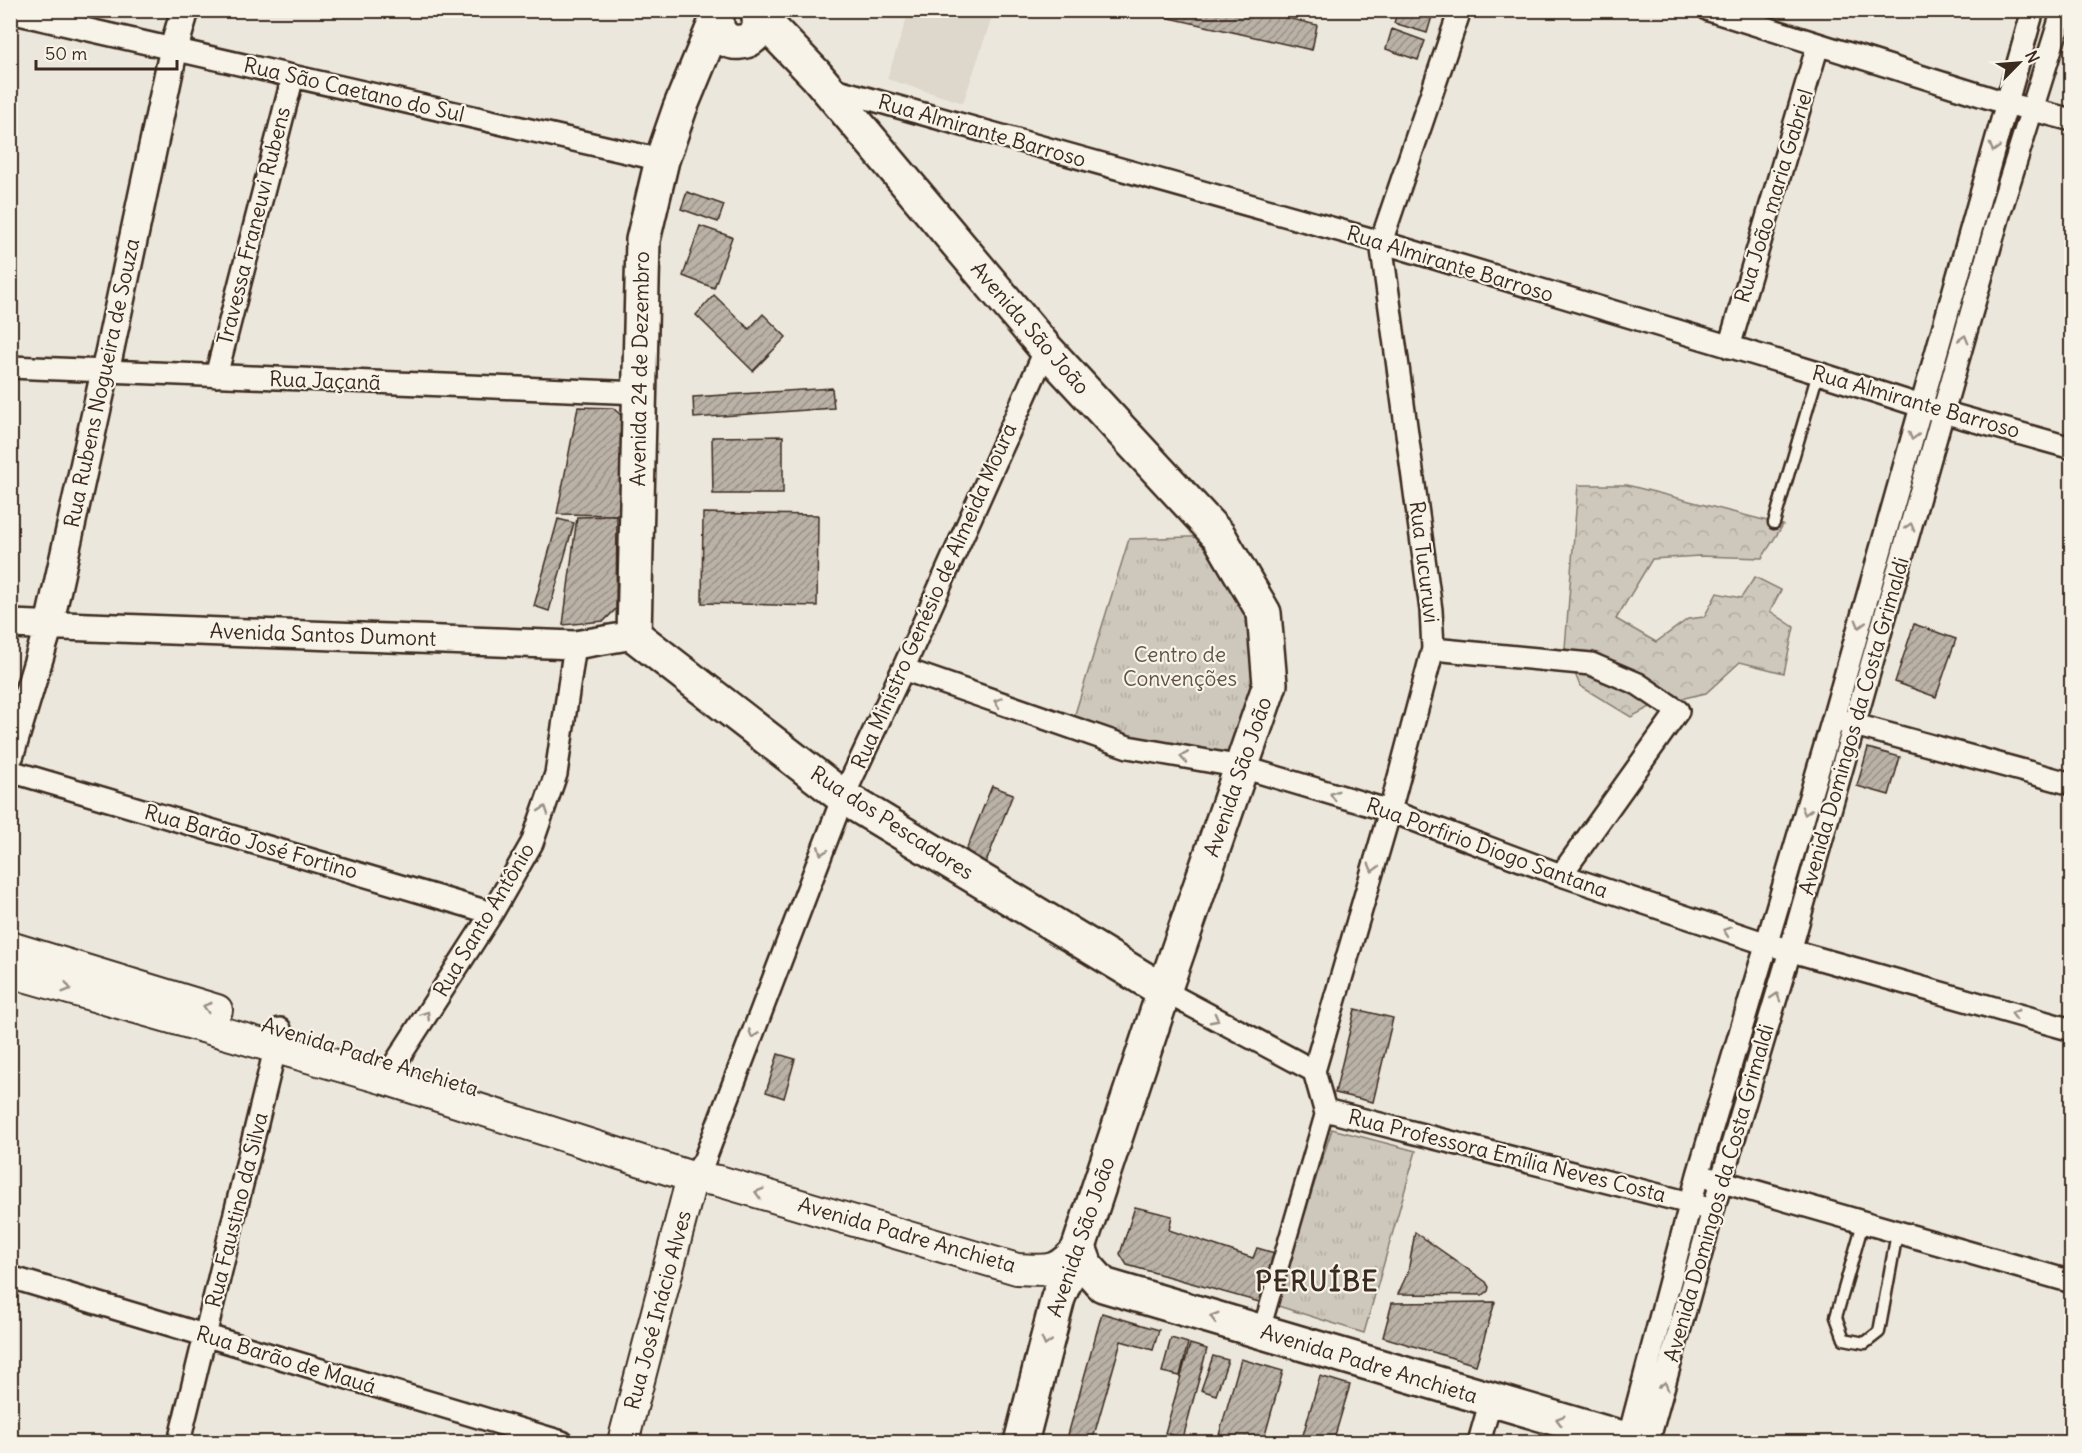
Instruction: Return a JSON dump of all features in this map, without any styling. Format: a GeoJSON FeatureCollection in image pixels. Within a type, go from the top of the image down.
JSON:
{"type":"FeatureCollection","features":[{"type":"Feature","properties":{"kind":"main road","name":"Avenida São João"},"geometry":{"type":"LineString","coordinates":[[717,13],[717,28],[726,39],[751,28],[821,81],[1046,349],[1219,536],[1264,613],[1270,684],[1079,1247],[1054,1311],[1021,1443]]}},
{"type":"Feature","properties":{"kind":"main road","name":"Avenida 24 de Dezembro"},"geometry":{"type":"LineString","coordinates":[[634,635],[643,240],[662,160],[717,13]]}},
{"type":"Feature","properties":{"kind":"main road","name":"Avenida 24 de Dezembro"},"geometry":{"type":"LineString","coordinates":[[680,108],[751,28]]}},
{"type":"Feature","properties":{"kind":"main road","name":"Rua dos Pescadores"},"geometry":{"type":"LineString","coordinates":[[634,635],[843,797],[1164,992]]}},
{"type":"Feature","properties":{"kind":"main road","name":"Avenida Padre Anchieta"},"geometry":{"type":"LineString","coordinates":[[10,947],[278,1038],[390,1071],[705,1173],[1017,1269],[1051,1270],[1069,1259],[1079,1247]]}},
{"type":"Feature","properties":{"kind":"main road","name":"Avenida Padre Anchieta"},"geometry":{"type":"LineString","coordinates":[[10,972],[278,1038]]}},
{"type":"Feature","properties":{"kind":"main road","name":"Rua José Inácio Alves"},"geometry":{"type":"LineString","coordinates":[[623,1443],[705,1173]]}},
{"type":"Feature","properties":{"kind":"main road"},"geometry":{"type":"LineString","coordinates":[[1054,1311],[1103,1285],[1086,1266],[1079,1247]]}},
{"type":"Feature","properties":{"kind":"main road","name":"Avenida Padre Anchieta"},"geometry":{"type":"LineString","coordinates":[[1103,1285],[1637,1442]]}},
{"type":"Feature","properties":{"kind":"street","name":"Rua Rubens Nogueira de Souza"},"geometry":{"type":"LineString","coordinates":[[10,754],[49,625],[174,48],[185,10]]}},
{"type":"Feature","properties":{"kind":"street","name":"Rua Tucuruvi"},"geometry":{"type":"LineString","coordinates":[[1314,1071],[1390,812],[1433,649],[1431,610],[1381,242],[1460,10]]}},
{"type":"Feature","properties":{"kind":"street"},"geometry":{"type":"LineString","coordinates":[[1709,10],[2006,103],[2072,120]]}},
{"type":"Feature","properties":{"kind":"street","name":"Avenida Domingos da Costa Grimaldi"},"geometry":{"type":"LineString","coordinates":[[1637,1442],[1713,1211],[1790,951],[1843,722],[1921,406],[2033,10]]}},
{"type":"Feature","properties":{"kind":"street","name":"Avenida Domingos da Costa Grimaldi"},"geometry":{"type":"LineString","coordinates":[[1637,1442],[1698,1175],[1767,944],[1843,722],[1943,411],[1999,216],[2063,10]]}},
{"type":"Feature","properties":{"kind":"street","name":"Rua São Caetano do Sul"},"geometry":{"type":"LineString","coordinates":[[10,12],[662,160]]}},
{"type":"Feature","properties":{"kind":"street","name":"Rua João maria Gabriel"},"geometry":{"type":"LineString","coordinates":[[1729,347],[1818,45]]}},
{"type":"Feature","properties":{"kind":"street","name":"Travessa Franeuvi Rubens"},"geometry":{"type":"LineString","coordinates":[[216,376],[293,76]]}},
{"type":"Feature","properties":{"kind":"street","name":"Rua Almirante Barroso"},"geometry":{"type":"LineString","coordinates":[[821,81],[1381,242],[1921,406],[2072,448]]}},
{"type":"Feature","properties":{"kind":"street","name":"Rua Ministro Genésio de Almeida Moura"},"geometry":{"type":"LineString","coordinates":[[705,1173],[843,797],[903,669],[1046,349]]}},
{"type":"Feature","properties":{"kind":"street","name":"Rua Jaçanã"},"geometry":{"type":"LineString","coordinates":[[10,367],[640,393]]}},
{"type":"Feature","properties":{"kind":"street","name":"Avenida Santos Dumont"},"geometry":{"type":"LineString","coordinates":[[10,624],[575,645],[634,635]]}},
{"type":"Feature","properties":{"kind":"street","name":"Rua Santo Antônio"},"geometry":{"type":"LineString","coordinates":[[390,1071],[492,913],[532,843],[556,774],[575,645]]}},
{"type":"Feature","properties":{"kind":"street"},"geometry":{"type":"LineString","coordinates":[[1433,649],[1591,664],[1638,684],[1678,711],[1561,875]]}},
{"type":"Feature","properties":{"kind":"street","name":"Rua Porfirio Diogo Santana"},"geometry":{"type":"LineString","coordinates":[[903,669],[1128,747],[1242,767],[1390,812],[1561,875],[1767,944],[2072,1030]]}},
{"type":"Feature","properties":{"kind":"street"},"geometry":{"type":"LineString","coordinates":[[1843,722],[2072,784]]}},
{"type":"Feature","properties":{"kind":"street","name":"Rua Barão José Fortino"},"geometry":{"type":"LineString","coordinates":[[10,771],[492,913]]}},
{"type":"Feature","properties":{"kind":"street"},"geometry":{"type":"LineString","coordinates":[[1164,992],[1314,1071],[1325,1110],[1261,1331]]}},
{"type":"Feature","properties":{"kind":"street","name":"Rua Faustino da Silva"},"geometry":{"type":"LineString","coordinates":[[179,1443],[278,1038]]}},
{"type":"Feature","properties":{"kind":"street","name":"Rua Professora Emília Neves Costa"},"geometry":{"type":"LineString","coordinates":[[1325,1110],[1690,1203],[1713,1211]]}},
{"type":"Feature","properties":{"kind":"street"},"geometry":{"type":"LineString","coordinates":[[1698,1175],[2072,1282]]}},
{"type":"Feature","properties":{"kind":"street","name":"Rua Barão de Mauá"},"geometry":{"type":"LineString","coordinates":[[10,1277],[562,1443]]}},
{"type":"Feature","properties":{"kind":"street"},"geometry":{"type":"LineString","coordinates":[[1479,1443],[1491,1400]]}},
{"type":"Feature","properties":{"kind":"lane"},"geometry":{"type":"LineString","coordinates":[[1774,523],[1818,373]]}},
{"type":"Feature","properties":{"kind":"lane"},"geometry":{"type":"LineString","coordinates":[[1863,1223],[1836,1317],[1844,1339],[1865,1343],[1879,1332],[1897,1233]]}},
{"type":"Feature","properties":{"kind":"shaded area"},"geometry":{"type":"Polygon","coordinates":[[[909,11],[994,11],[963,103],[887,79],[909,11]]]}},
{"type":"Feature","properties":{"kind":"green space"},"geometry":{"type":"Polygon","coordinates":[[[1578,485],[1627,485],[1783,525],[1762,558],[1699,556],[1652,559],[1616,619],[1656,642],[1688,619],[1704,617],[1717,593],[1741,598],[1755,577],[1781,590],[1770,611],[1794,627],[1784,673],[1740,662],[1706,693],[1654,705],[1631,717],[1580,686],[1565,648],[1578,485]]]}},
{"type":"Feature","properties":{"kind":"green space","name":"Centro de Convenções"},"geometry":{"type":"Polygon","coordinates":[[[1219,536],[1264,613],[1242,767],[1071,727],[1129,539],[1219,536]]]}},
{"type":"Feature","properties":{"kind":"green space"},"geometry":{"type":"Polygon","coordinates":[[[1332,1129],[1416,1151],[1364,1333],[1275,1305],[1332,1129]]]}},
{"type":"Feature","properties":{"kind":"building"},"geometry":{"type":"Polygon","coordinates":[[[1147,10],[1253,10],[1317,25],[1312,50],[1147,13],[1147,10]]]}},
{"type":"Feature","properties":{"kind":"building"},"geometry":{"type":"Polygon","coordinates":[[[1398,10],[1422,10],[1433,13],[1427,33],[1394,23],[1398,10]]]}},
{"type":"Feature","properties":{"kind":"building"},"geometry":{"type":"Polygon","coordinates":[[[1392,29],[1425,41],[1418,60],[1386,49],[1392,29]]]}},
{"type":"Feature","properties":{"kind":"building"},"geometry":{"type":"Polygon","coordinates":[[[687,192],[724,205],[718,222],[681,209],[687,192]]]}},
{"type":"Feature","properties":{"kind":"building"},"geometry":{"type":"Polygon","coordinates":[[[700,226],[732,237],[714,288],[683,276],[700,226]]]}},
{"type":"Feature","properties":{"kind":"building"},"geometry":{"type":"Polygon","coordinates":[[[714,295],[749,329],[763,314],[786,337],[753,371],[696,315],[714,295]]]}},
{"type":"Feature","properties":{"kind":"building"},"geometry":{"type":"Polygon","coordinates":[[[832,388],[834,408],[694,418],[693,397],[832,388]]]}},
{"type":"Feature","properties":{"kind":"building"},"geometry":{"type":"Polygon","coordinates":[[[578,407],[613,408],[624,418],[620,515],[557,514],[578,407]]]}},
{"type":"Feature","properties":{"kind":"building"},"geometry":{"type":"Polygon","coordinates":[[[783,436],[783,494],[713,494],[712,437],[783,436]]]}},
{"type":"Feature","properties":{"kind":"building"},"geometry":{"type":"Polygon","coordinates":[[[703,513],[818,515],[817,606],[702,603],[703,513]]]}},
{"type":"Feature","properties":{"kind":"building"},"geometry":{"type":"Polygon","coordinates":[[[617,516],[616,609],[604,621],[563,625],[577,517],[617,516]]]}},
{"type":"Feature","properties":{"kind":"building"},"geometry":{"type":"Polygon","coordinates":[[[558,519],[574,523],[549,611],[534,606],[558,519]]]}},
{"type":"Feature","properties":{"kind":"building"},"geometry":{"type":"Polygon","coordinates":[[[1914,624],[1956,639],[1936,697],[1895,682],[1914,624]]]}},
{"type":"Feature","properties":{"kind":"building"},"geometry":{"type":"Polygon","coordinates":[[[1868,748],[1900,757],[1889,795],[1857,786],[1868,748]]]}},
{"type":"Feature","properties":{"kind":"building"},"geometry":{"type":"Polygon","coordinates":[[[992,786],[1013,794],[985,865],[966,851],[992,786]]]}},
{"type":"Feature","properties":{"kind":"building"},"geometry":{"type":"Polygon","coordinates":[[[1355,1009],[1393,1018],[1373,1102],[1335,1093],[1355,1009]]]}},
{"type":"Feature","properties":{"kind":"building"},"geometry":{"type":"Polygon","coordinates":[[[778,1054],[795,1059],[784,1098],[766,1092],[778,1054]]]}},
{"type":"Feature","properties":{"kind":"building"},"geometry":{"type":"Polygon","coordinates":[[[1135,1207],[1172,1216],[1169,1230],[1253,1258],[1257,1248],[1282,1255],[1269,1296],[1259,1302],[1127,1265],[1120,1254],[1135,1207]]]}},
{"type":"Feature","properties":{"kind":"building"},"geometry":{"type":"Polygon","coordinates":[[[1415,1232],[1486,1282],[1489,1287],[1488,1291],[1483,1295],[1398,1294],[1408,1272],[1415,1232]]]}},
{"type":"Feature","properties":{"kind":"building"},"geometry":{"type":"Polygon","coordinates":[[[1495,1302],[1476,1365],[1383,1337],[1392,1303],[1495,1302]]]}},
{"type":"Feature","properties":{"kind":"building"},"geometry":{"type":"Polygon","coordinates":[[[1102,1313],[1159,1330],[1153,1350],[1121,1341],[1092,1442],[1066,1442],[1102,1313]]]}},
{"type":"Feature","properties":{"kind":"building"},"geometry":{"type":"Polygon","coordinates":[[[1171,1338],[1188,1343],[1180,1376],[1162,1372],[1171,1338]]]}},
{"type":"Feature","properties":{"kind":"building"},"geometry":{"type":"Polygon","coordinates":[[[1190,1344],[1207,1349],[1183,1438],[1165,1433],[1190,1344]]]}},
{"type":"Feature","properties":{"kind":"building"},"geometry":{"type":"Polygon","coordinates":[[[1213,1356],[1228,1360],[1216,1395],[1201,1390],[1213,1356]]]}},
{"type":"Feature","properties":{"kind":"building"},"geometry":{"type":"Polygon","coordinates":[[[1241,1359],[1283,1371],[1263,1442],[1217,1442],[1241,1359]]]}},
{"type":"Feature","properties":{"kind":"building"},"geometry":{"type":"Polygon","coordinates":[[[1320,1376],[1350,1385],[1333,1442],[1301,1442],[1320,1376]]]}},
{"type":"Feature","properties":{"kind":"district","name":"PERUÍBE"},"geometry":{"type":"Point","coordinates":[1317,1282]}}]}
